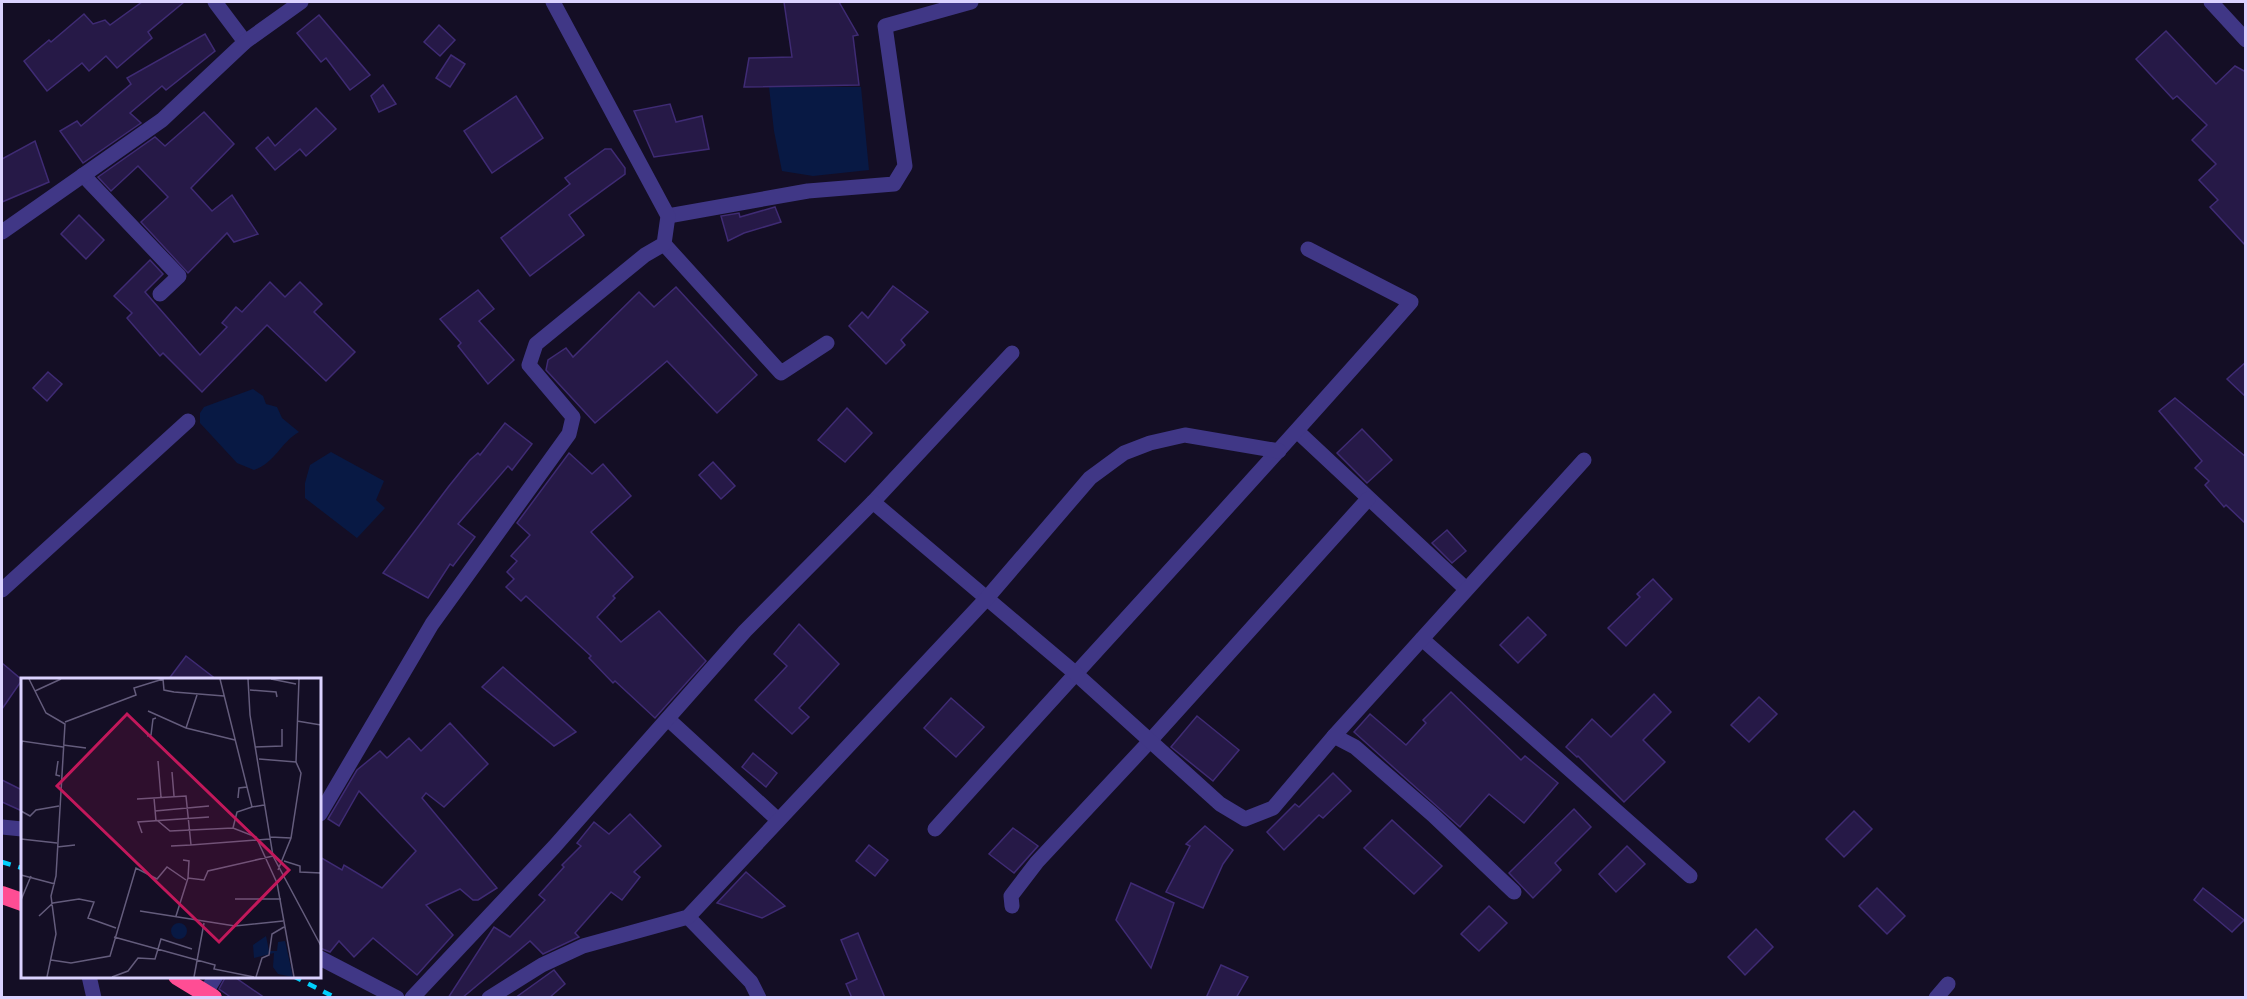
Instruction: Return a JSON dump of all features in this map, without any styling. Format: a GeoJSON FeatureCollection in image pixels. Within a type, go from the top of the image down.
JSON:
{"type":"FeatureCollection","features":[{"type":"Feature","properties":{"kind":"highway"},"geometry":{"type":"LineString","coordinates":[[2,896],[21,902]]}},
{"type":"Feature","properties":{"kind":"highway"},"geometry":{"type":"LineString","coordinates":[[180,978],[209,995]]}},
{"type":"Feature","properties":{"kind":"street"},"geometry":{"type":"LineString","coordinates":[[215,2],[245,42]]}},
{"type":"Feature","properties":{"kind":"street"},"geometry":{"type":"LineString","coordinates":[[2,232],[162,120],[245,42],[301,2]]}},
{"type":"Feature","properties":{"kind":"street"},"geometry":{"type":"LineString","coordinates":[[552,2],[668,216],[664,244]]}},
{"type":"Feature","properties":{"kind":"street"},"geometry":{"type":"LineString","coordinates":[[668,216],[808,191],[894,184],[904,166],[885,26],[971,2]]}},
{"type":"Feature","properties":{"kind":"street"},"geometry":{"type":"LineString","coordinates":[[2211,2],[2246,40]]}},
{"type":"Feature","properties":{"kind":"street"},"geometry":{"type":"LineString","coordinates":[[83,175],[179,276],[160,294]]}},
{"type":"Feature","properties":{"kind":"street"},"geometry":{"type":"LineString","coordinates":[[664,244],[781,373],[827,343]]}},
{"type":"Feature","properties":{"kind":"street"},"geometry":{"type":"LineString","coordinates":[[321,812],[432,624],[569,434],[573,417],[529,366],[536,344],[645,255],[664,244]]}},
{"type":"Feature","properties":{"kind":"street"},"geometry":{"type":"LineString","coordinates":[[935,829],[1279,452],[1411,302],[1308,249]]}},
{"type":"Feature","properties":{"kind":"street"},"geometry":{"type":"LineString","coordinates":[[412,998],[554,847],[745,631],[873,502],[1012,353]]}},
{"type":"Feature","properties":{"kind":"street"},"geometry":{"type":"LineString","coordinates":[[2,590],[188,421]]}},
{"type":"Feature","properties":{"kind":"street"},"geometry":{"type":"LineString","coordinates":[[1297,431],[1466,589]]}},
{"type":"Feature","properties":{"kind":"street"},"geometry":{"type":"LineString","coordinates":[[489,998],[542,965],[583,946],[688,917],[777,819],[987,598],[1090,478],[1124,453],[1150,443],[1185,435],[1279,452]]}},
{"type":"Feature","properties":{"kind":"street"},"geometry":{"type":"LineString","coordinates":[[873,502],[1075,673],[1220,804],[1245,819],[1274,808],[1334,736],[1584,460]]}},
{"type":"Feature","properties":{"kind":"street"},"geometry":{"type":"LineString","coordinates":[[1011,906],[1011,896],[1037,862],[1149,742],[1368,499]]}},
{"type":"Feature","properties":{"kind":"street"},"geometry":{"type":"LineString","coordinates":[[1422,639],[1690,876]]}},
{"type":"Feature","properties":{"kind":"street"},"geometry":{"type":"LineString","coordinates":[[668,719],[777,819]]}},
{"type":"Feature","properties":{"kind":"street"},"geometry":{"type":"LineString","coordinates":[[1334,736],[1355,747],[1433,815],[1514,892]]}},
{"type":"Feature","properties":{"kind":"street"},"geometry":{"type":"LineString","coordinates":[[2,827],[21,829]]}},
{"type":"Feature","properties":{"kind":"street"},"geometry":{"type":"LineString","coordinates":[[688,917],[751,982],[759,998]]}},
{"type":"Feature","properties":{"kind":"street"},"geometry":{"type":"LineString","coordinates":[[321,959],[397,998]]}},
{"type":"Feature","properties":{"kind":"street"},"geometry":{"type":"LineString","coordinates":[[89,978],[94,998]]}},
{"type":"Feature","properties":{"kind":"street"},"geometry":{"type":"LineString","coordinates":[[209,995],[215,978]]}},
{"type":"Feature","properties":{"kind":"street"},"geometry":{"type":"LineString","coordinates":[[1936,998],[1948,984]]}},
{"type":"Feature","properties":{"kind":"water"},"geometry":{"type":"Polygon","coordinates":[[[769,87],[861,87],[869,170],[813,176],[782,171],[769,87]]]}},
{"type":"Feature","properties":{"kind":"water"},"geometry":{"type":"Polygon","coordinates":[[[253,389],[263,396],[266,404],[277,407],[282,418],[299,432],[287,441],[273,458],[254,470],[237,463],[200,423],[200,413],[204,407],[253,389]]]}},
{"type":"Feature","properties":{"kind":"water"},"geometry":{"type":"Polygon","coordinates":[[[331,452],[384,481],[376,500],[385,508],[357,538],[305,498],[305,483],[310,465],[331,452]]]}},
{"type":"Feature","properties":{"kind":"building"},"geometry":{"type":"Polygon","coordinates":[[[142,2],[184,2],[148,32],[152,38],[117,68],[106,56],[89,71],[82,63],[47,91],[24,61],[84,14],[93,24],[105,20],[110,25],[142,2]]]}},
{"type":"Feature","properties":{"kind":"building"},"geometry":{"type":"Polygon","coordinates":[[[784,2],[839,2],[858,35],[853,36],[859,85],[744,87],[749,58],[792,57],[784,2]]]}},
{"type":"Feature","properties":{"kind":"building"},"geometry":{"type":"Polygon","coordinates":[[[319,15],[370,75],[350,90],[326,58],[321,62],[297,33],[319,15]]]}},
{"type":"Feature","properties":{"kind":"building"},"geometry":{"type":"Polygon","coordinates":[[[439,25],[455,40],[440,56],[424,42],[439,25]]]}},
{"type":"Feature","properties":{"kind":"building"},"geometry":{"type":"Polygon","coordinates":[[[2166,31],[2216,84],[2235,66],[2246,72],[2246,246],[2210,207],[2218,200],[2199,180],[2216,164],[2192,140],[2207,125],[2177,96],[2173,99],[2136,59],[2166,31]]]}},
{"type":"Feature","properties":{"kind":"building"},"geometry":{"type":"Polygon","coordinates":[[[205,34],[215,51],[166,90],[162,86],[130,113],[141,123],[83,163],[60,131],[77,121],[81,126],[131,84],[127,78],[205,34]]]}},
{"type":"Feature","properties":{"kind":"building"},"geometry":{"type":"Polygon","coordinates":[[[451,55],[465,64],[450,87],[436,78],[451,55]]]}},
{"type":"Feature","properties":{"kind":"building"},"geometry":{"type":"Polygon","coordinates":[[[383,85],[396,104],[379,112],[371,96],[383,85]]]}},
{"type":"Feature","properties":{"kind":"building"},"geometry":{"type":"Polygon","coordinates":[[[516,96],[543,138],[492,173],[464,131],[516,96]]]}},
{"type":"Feature","properties":{"kind":"building"},"geometry":{"type":"Polygon","coordinates":[[[670,104],[676,122],[702,116],[709,149],[654,157],[634,111],[670,104]]]}},
{"type":"Feature","properties":{"kind":"building"},"geometry":{"type":"Polygon","coordinates":[[[316,108],[336,129],[306,156],[300,149],[275,170],[256,148],[268,137],[275,146],[316,108]]]}},
{"type":"Feature","properties":{"kind":"building"},"geometry":{"type":"Polygon","coordinates":[[[204,112],[234,144],[191,188],[212,211],[232,195],[258,234],[234,242],[227,233],[188,273],[141,222],[168,197],[138,166],[111,191],[98,177],[155,137],[165,146],[204,112]]]}},
{"type":"Feature","properties":{"kind":"building"},"geometry":{"type":"Polygon","coordinates":[[[35,141],[49,182],[2,202],[2,159],[35,141]]]}},
{"type":"Feature","properties":{"kind":"building"},"geometry":{"type":"Polygon","coordinates":[[[605,149],[611,149],[625,168],[625,174],[569,215],[584,235],[530,276],[501,238],[570,184],[565,178],[605,149]]]}},
{"type":"Feature","properties":{"kind":"building"},"geometry":{"type":"Polygon","coordinates":[[[775,207],[781,222],[744,233],[728,241],[721,216],[739,213],[740,217],[775,207]]]}},
{"type":"Feature","properties":{"kind":"building"},"geometry":{"type":"Polygon","coordinates":[[[79,215],[104,240],[86,259],[61,234],[79,215]]]}},
{"type":"Feature","properties":{"kind":"building"},"geometry":{"type":"Polygon","coordinates":[[[150,260],[163,274],[145,292],[200,355],[227,327],[222,323],[236,307],[242,312],[270,282],[285,297],[300,282],[322,304],[314,312],[355,352],[326,381],[267,325],[202,392],[163,353],[160,356],[127,318],[132,313],[114,296],[150,260]]]}},
{"type":"Feature","properties":{"kind":"building"},"geometry":{"type":"Polygon","coordinates":[[[893,286],[928,312],[901,340],[905,345],[886,364],[849,326],[862,312],[868,318],[893,286]]]}},
{"type":"Feature","properties":{"kind":"building"},"geometry":{"type":"Polygon","coordinates":[[[676,287],[757,375],[717,413],[667,361],[595,423],[546,370],[548,360],[566,348],[573,357],[639,292],[654,307],[676,287]]]}},
{"type":"Feature","properties":{"kind":"building"},"geometry":{"type":"Polygon","coordinates":[[[478,290],[494,309],[479,321],[514,360],[488,384],[458,346],[461,343],[440,319],[478,290]]]}},
{"type":"Feature","properties":{"kind":"building"},"geometry":{"type":"Polygon","coordinates":[[[2246,362],[2246,397],[2227,379],[2246,362]]]}},
{"type":"Feature","properties":{"kind":"building"},"geometry":{"type":"Polygon","coordinates":[[[48,372],[62,384],[47,401],[33,388],[48,372]]]}},
{"type":"Feature","properties":{"kind":"building"},"geometry":{"type":"Polygon","coordinates":[[[2175,398],[2246,457],[2246,524],[2226,505],[2224,507],[2205,485],[2209,481],[2195,468],[2202,461],[2159,411],[2175,398]]]}},
{"type":"Feature","properties":{"kind":"building"},"geometry":{"type":"Polygon","coordinates":[[[847,408],[872,433],[845,462],[818,440],[847,408]]]}},
{"type":"Feature","properties":{"kind":"building"},"geometry":{"type":"Polygon","coordinates":[[[505,423],[532,444],[512,470],[508,466],[458,524],[475,537],[453,566],[450,564],[428,598],[383,573],[470,460],[478,453],[480,455],[505,423]]]}},
{"type":"Feature","properties":{"kind":"building"},"geometry":{"type":"Polygon","coordinates":[[[1362,429],[1392,460],[1367,483],[1337,453],[1362,429]]]}},
{"type":"Feature","properties":{"kind":"building"},"geometry":{"type":"Polygon","coordinates":[[[569,453],[592,474],[603,464],[631,496],[591,532],[633,577],[613,596],[615,598],[597,617],[621,642],[659,611],[706,661],[655,718],[615,681],[613,683],[589,658],[591,656],[526,596],[521,601],[506,587],[514,579],[507,572],[517,561],[511,556],[530,535],[517,523],[569,453]]]}},
{"type":"Feature","properties":{"kind":"building"},"geometry":{"type":"Polygon","coordinates":[[[713,462],[735,486],[721,499],[699,475],[713,462]]]}},
{"type":"Feature","properties":{"kind":"building"},"geometry":{"type":"Polygon","coordinates":[[[1447,530],[1466,551],[1452,563],[1432,543],[1447,530]]]}},
{"type":"Feature","properties":{"kind":"building"},"geometry":{"type":"Polygon","coordinates":[[[1653,579],[1672,599],[1626,646],[1608,628],[1640,597],[1637,594],[1653,579]]]}},
{"type":"Feature","properties":{"kind":"building"},"geometry":{"type":"Polygon","coordinates":[[[1528,617],[1546,635],[1518,663],[1500,645],[1528,617]]]}},
{"type":"Feature","properties":{"kind":"building"},"geometry":{"type":"Polygon","coordinates":[[[799,624],[839,664],[799,708],[809,717],[792,734],[755,700],[787,666],[774,654],[799,624]]]}},
{"type":"Feature","properties":{"kind":"building"},"geometry":{"type":"Polygon","coordinates":[[[186,656],[214,678],[170,678],[186,656]]]}},
{"type":"Feature","properties":{"kind":"building"},"geometry":{"type":"Polygon","coordinates":[[[2,663],[21,681],[2,709],[2,663]]]}},
{"type":"Feature","properties":{"kind":"building"},"geometry":{"type":"Polygon","coordinates":[[[503,667],[576,732],[554,746],[482,687],[503,667]]]}},
{"type":"Feature","properties":{"kind":"building"},"geometry":{"type":"Polygon","coordinates":[[[1451,692],[1521,760],[1525,756],[1558,783],[1524,823],[1489,794],[1460,827],[1354,732],[1370,714],[1406,745],[1426,723],[1423,720],[1451,692]]]}},
{"type":"Feature","properties":{"kind":"building"},"geometry":{"type":"Polygon","coordinates":[[[1654,694],[1671,712],[1643,740],[1665,762],[1624,802],[1566,747],[1592,719],[1611,737],[1654,694]]]}},
{"type":"Feature","properties":{"kind":"building"},"geometry":{"type":"Polygon","coordinates":[[[1759,697],[1777,714],[1749,742],[1731,725],[1759,697]]]}},
{"type":"Feature","properties":{"kind":"building"},"geometry":{"type":"Polygon","coordinates":[[[951,698],[984,727],[956,757],[924,728],[951,698]]]}},
{"type":"Feature","properties":{"kind":"building"},"geometry":{"type":"Polygon","coordinates":[[[1197,716],[1239,750],[1213,781],[1171,747],[1197,716]]]}},
{"type":"Feature","properties":{"kind":"building"},"geometry":{"type":"Polygon","coordinates":[[[450,723],[488,764],[444,807],[426,793],[422,798],[497,888],[478,900],[473,900],[460,889],[426,905],[453,935],[417,975],[373,938],[354,957],[339,941],[330,952],[321,948],[321,858],[342,870],[344,865],[382,888],[416,851],[359,791],[339,826],[328,819],[357,770],[380,751],[387,758],[409,738],[421,751],[450,723]]]}},
{"type":"Feature","properties":{"kind":"building"},"geometry":{"type":"Polygon","coordinates":[[[753,753],[777,773],[766,787],[742,767],[753,753]]]}},
{"type":"Feature","properties":{"kind":"building"},"geometry":{"type":"Polygon","coordinates":[[[1333,773],[1351,791],[1323,818],[1319,815],[1284,850],[1267,832],[1295,804],[1299,807],[1333,773]]]}},
{"type":"Feature","properties":{"kind":"building"},"geometry":{"type":"Polygon","coordinates":[[[2,780],[21,790],[21,811],[2,802],[2,780]]]}},
{"type":"Feature","properties":{"kind":"building"},"geometry":{"type":"Polygon","coordinates":[[[1574,809],[1591,827],[1555,863],[1561,870],[1533,898],[1509,873],[1574,809]]]}},
{"type":"Feature","properties":{"kind":"building"},"geometry":{"type":"Polygon","coordinates":[[[1854,811],[1872,829],[1844,857],[1826,839],[1854,811]]]}},
{"type":"Feature","properties":{"kind":"building"},"geometry":{"type":"Polygon","coordinates":[[[630,814],[661,846],[634,872],[640,877],[622,900],[611,892],[575,933],[579,937],[543,954],[530,941],[462,998],[448,998],[494,927],[510,937],[545,900],[539,895],[564,867],[562,865],[581,846],[577,843],[594,822],[609,834],[630,814]]]}},
{"type":"Feature","properties":{"kind":"building"},"geometry":{"type":"Polygon","coordinates":[[[1392,820],[1442,866],[1414,894],[1364,848],[1392,820]]]}},
{"type":"Feature","properties":{"kind":"building"},"geometry":{"type":"Polygon","coordinates":[[[1205,826],[1233,850],[1223,864],[1203,908],[1166,892],[1190,846],[1186,844],[1205,826]]]}},
{"type":"Feature","properties":{"kind":"building"},"geometry":{"type":"Polygon","coordinates":[[[1013,828],[1038,846],[1014,873],[989,854],[1013,828]]]}},
{"type":"Feature","properties":{"kind":"building"},"geometry":{"type":"Polygon","coordinates":[[[869,845],[888,860],[875,876],[856,861],[869,845]]]}},
{"type":"Feature","properties":{"kind":"building"},"geometry":{"type":"Polygon","coordinates":[[[1627,846],[1645,864],[1616,892],[1599,874],[1627,846]]]}},
{"type":"Feature","properties":{"kind":"building"},"geometry":{"type":"Polygon","coordinates":[[[746,872],[785,906],[762,918],[717,903],[746,872]]]}},
{"type":"Feature","properties":{"kind":"building"},"geometry":{"type":"Polygon","coordinates":[[[1131,883],[1174,903],[1151,968],[1116,920],[1131,883]]]}},
{"type":"Feature","properties":{"kind":"building"},"geometry":{"type":"Polygon","coordinates":[[[1877,888],[1905,916],[1887,934],[1859,906],[1877,888]]]}},
{"type":"Feature","properties":{"kind":"building"},"geometry":{"type":"Polygon","coordinates":[[[2203,888],[2244,920],[2232,932],[2194,900],[2203,888]]]}},
{"type":"Feature","properties":{"kind":"building"},"geometry":{"type":"Polygon","coordinates":[[[1489,906],[1507,923],[1479,951],[1461,934],[1489,906]]]}},
{"type":"Feature","properties":{"kind":"building"},"geometry":{"type":"Polygon","coordinates":[[[1756,929],[1773,947],[1745,975],[1728,957],[1756,929]]]}},
{"type":"Feature","properties":{"kind":"building"},"geometry":{"type":"Polygon","coordinates":[[[858,933],[885,998],[852,998],[846,984],[857,979],[841,940],[858,933]]]}},
{"type":"Feature","properties":{"kind":"building"},"geometry":{"type":"Polygon","coordinates":[[[1221,965],[1248,977],[1236,998],[1206,998],[1221,965]]]}},
{"type":"Feature","properties":{"kind":"building"},"geometry":{"type":"Polygon","coordinates":[[[554,970],[565,984],[549,998],[515,998],[554,970]]]}},
{"type":"Feature","properties":{"kind":"building"},"geometry":{"type":"Polygon","coordinates":[[[225,978],[236,978],[265,998],[232,998],[219,989],[225,978]]]}},
{"type":"Feature","properties":{"kind":"railway"},"geometry":{"type":"LineString","coordinates":[[2,862],[21,868]]}},
{"type":"Feature","properties":{"kind":"railway"},"geometry":{"type":"LineString","coordinates":[[297,978],[336,998]]}}]}
